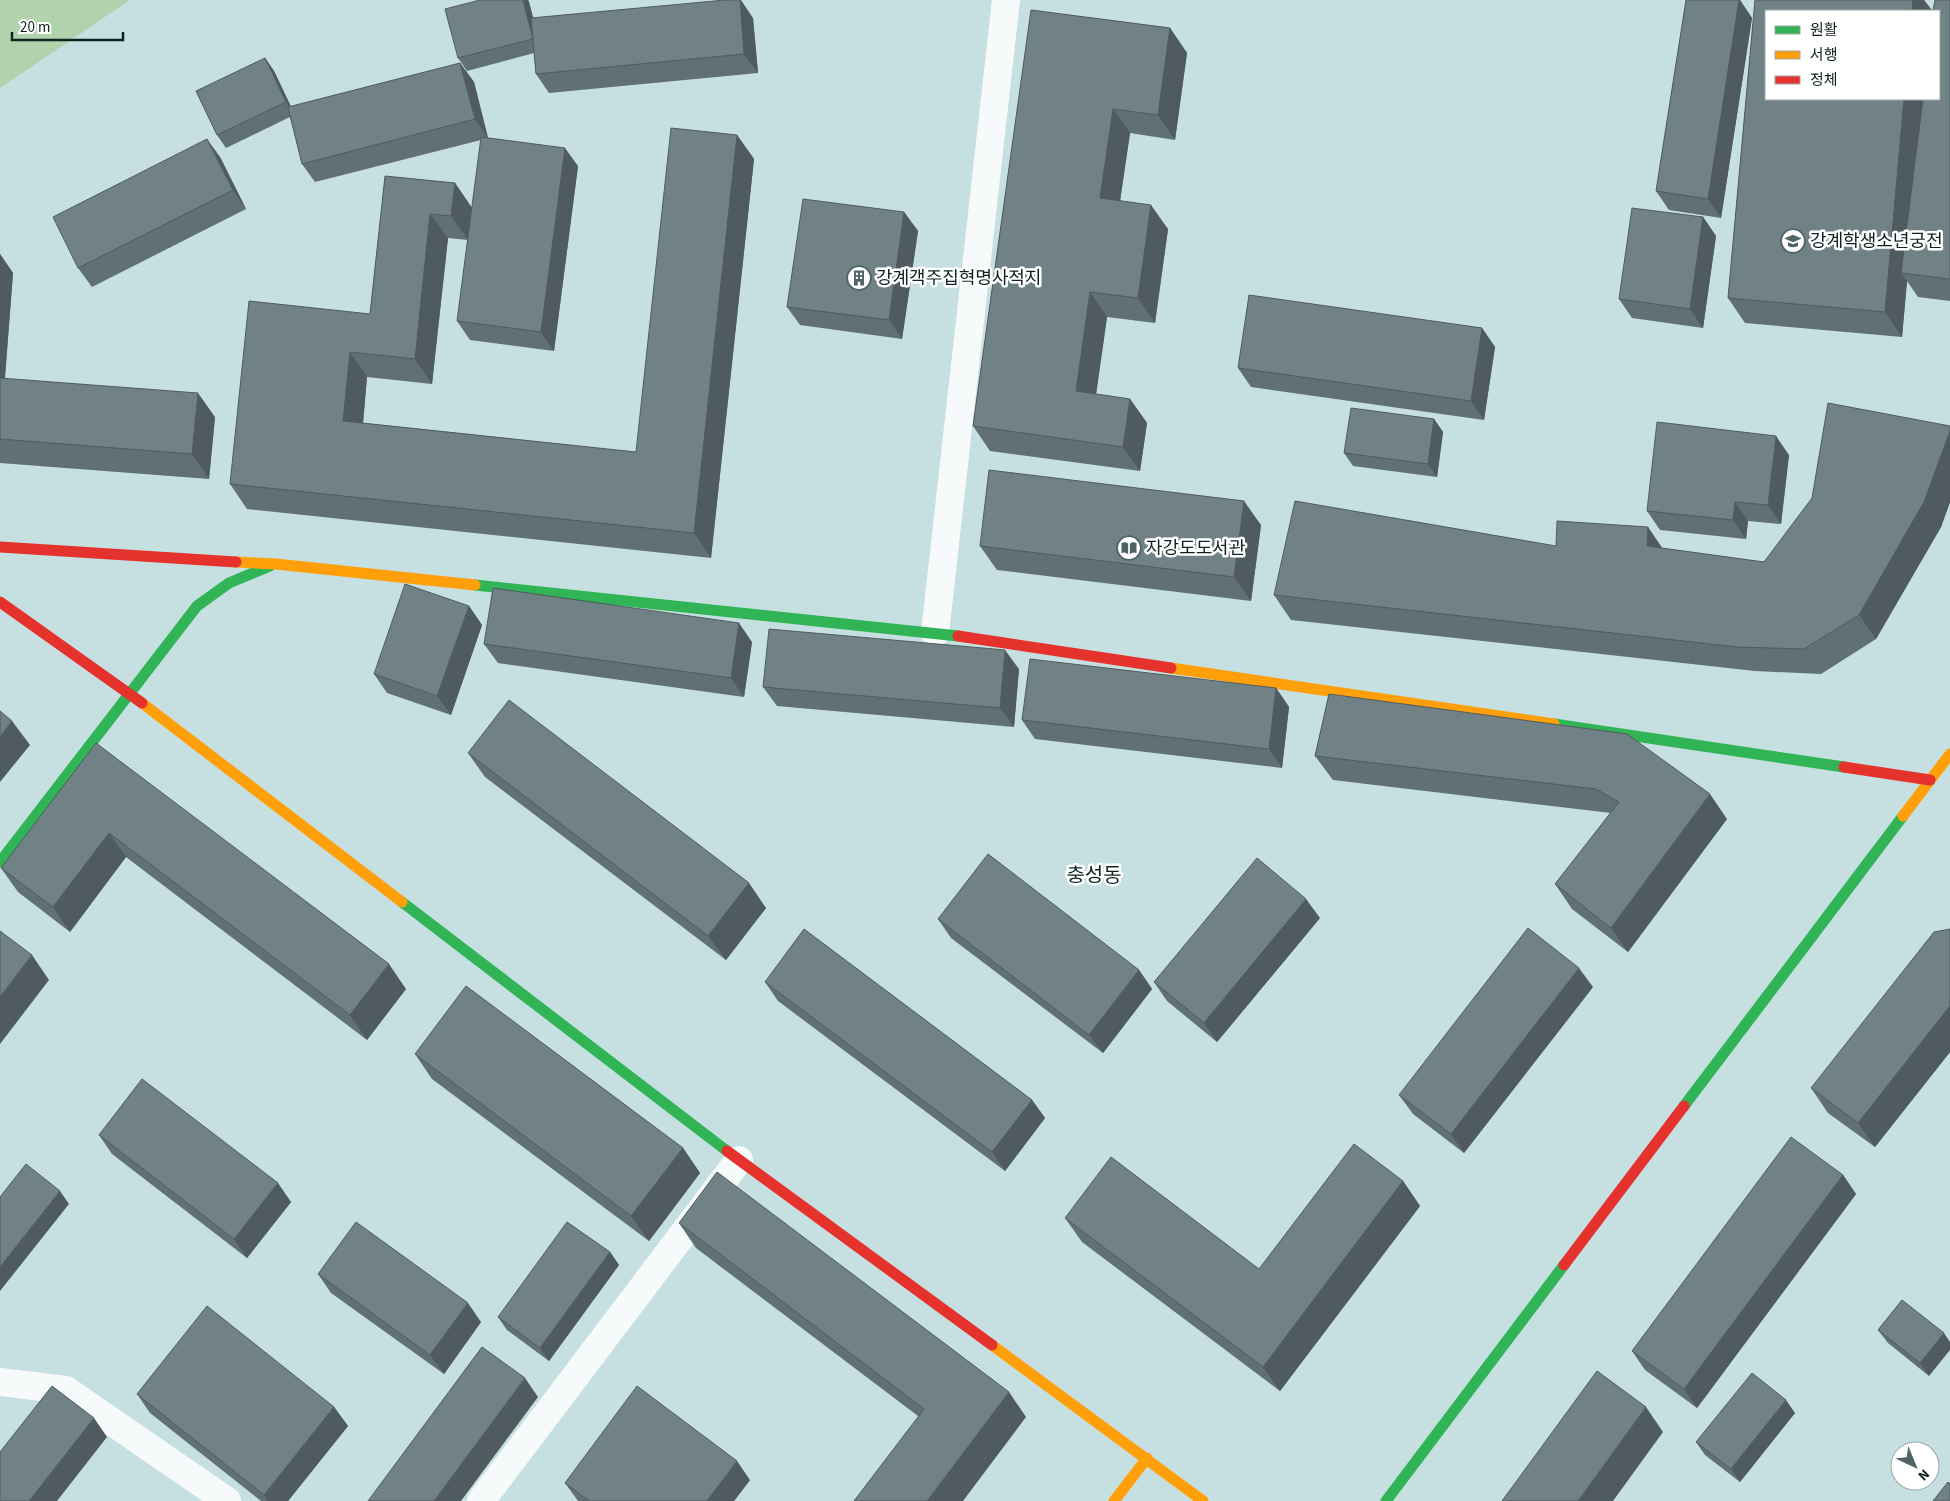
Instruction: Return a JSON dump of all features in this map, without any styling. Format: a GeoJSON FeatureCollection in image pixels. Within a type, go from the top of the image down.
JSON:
{"type":"FeatureCollection","features":[{"type":"Feature","properties":{"kind":"main road"},"geometry":{"type":"LineString","coordinates":[[0,547],[276,564],[935,633],[1930,780]]}},
{"type":"Feature","properties":{"kind":"main road"},"geometry":{"type":"LineString","coordinates":[[0,862],[197,606],[230,583],[276,564]]}},
{"type":"Feature","properties":{"kind":"main road"},"geometry":{"type":"LineString","coordinates":[[0,602],[130,694],[739,1160],[1203,1501]]}},
{"type":"Feature","properties":{"kind":"main road"},"geometry":{"type":"LineString","coordinates":[[1386,1501],[1950,754]]}},
{"type":"Feature","properties":{"kind":"main road"},"geometry":{"type":"LineString","coordinates":[[1114,1501],[1146,1458]]}},
{"type":"Feature","properties":{"kind":"street"},"geometry":{"type":"LineString","coordinates":[[935,633],[1006,0]]}},
{"type":"Feature","properties":{"kind":"street"},"geometry":{"type":"LineString","coordinates":[[482,1501],[739,1160]]}},
{"type":"Feature","properties":{"kind":"street"},"geometry":{"type":"LineString","coordinates":[[0,1382],[66,1390],[227,1501]]}},
{"type":"Feature","properties":{"kind":"green space"},"geometry":{"type":"Polygon","coordinates":[[[0,0],[130,0],[0,88],[0,0]]]}},
{"type":"Feature","properties":{"kind":"building"},"geometry":{"type":"Polygon","coordinates":[[[480,0],[523,0],[533,39],[458,58],[445,9],[480,0]]]}},
{"type":"Feature","properties":{"kind":"building"},"geometry":{"type":"Polygon","coordinates":[[[740,0],[744,54],[536,74],[531,18],[740,0]]]}},
{"type":"Feature","properties":{"kind":"building"},"geometry":{"type":"Polygon","coordinates":[[[1686,0],[1739,0],[1708,199],[1656,191],[1686,0]]]}},
{"type":"Feature","properties":{"kind":"building"},"geometry":{"type":"Polygon","coordinates":[[[1755,0],[1913,0],[1912,10],[1765,10],[1765,100],[1904,100],[1885,312],[1728,298],[1755,0]]]}},
{"type":"Feature","properties":{"kind":"building"},"geometry":{"type":"Polygon","coordinates":[[[1935,0],[1950,0],[1950,279],[1901,273],[1923,100],[1940,100],[1940,10],[1933,10],[1935,0]]]}},
{"type":"Feature","properties":{"kind":"building"},"geometry":{"type":"Polygon","coordinates":[[[1031,10],[1170,28],[1158,115],[1113,109],[1100,198],[1151,205],[1138,298],[1090,292],[1076,391],[1130,399],[1123,447],[973,426],[1031,10]]]}},
{"type":"Feature","properties":{"kind":"building"},"geometry":{"type":"Polygon","coordinates":[[[265,58],[286,102],[217,135],[196,91],[265,58]]]}},
{"type":"Feature","properties":{"kind":"building"},"geometry":{"type":"Polygon","coordinates":[[[460,63],[475,119],[302,164],[288,107],[460,63]]]}},
{"type":"Feature","properties":{"kind":"building"},"geometry":{"type":"Polygon","coordinates":[[[671,128],[737,135],[694,533],[230,484],[249,301],[370,314],[385,176],[455,183],[451,216],[430,214],[415,359],[350,352],[343,421],[636,452],[671,128]]]}},
{"type":"Feature","properties":{"kind":"building"},"geometry":{"type":"Polygon","coordinates":[[[481,137],[565,148],[541,332],[457,321],[481,137]]]}},
{"type":"Feature","properties":{"kind":"building"},"geometry":{"type":"Polygon","coordinates":[[[207,139],[233,190],[78,268],[53,217],[207,139]]]}},
{"type":"Feature","properties":{"kind":"building","name":"강계객주집혁명사적지"},"geometry":{"type":"Polygon","coordinates":[[[803,199],[904,212],[889,320],[787,307],[803,199]]]}},
{"type":"Feature","properties":{"kind":"building"},"geometry":{"type":"Polygon","coordinates":[[[1632,208],[1703,217],[1690,309],[1619,299],[1632,208]]]}},
{"type":"Feature","properties":{"kind":"building"},"geometry":{"type":"Polygon","coordinates":[[[1249,295],[1482,328],[1471,401],[1238,368],[1249,295]]]}},
{"type":"Feature","properties":{"kind":"building"},"geometry":{"type":"Polygon","coordinates":[[[0,378],[198,393],[192,454],[0,439],[0,378]]]}},
{"type":"Feature","properties":{"kind":"building"},"geometry":{"type":"Polygon","coordinates":[[[1828,403],[1950,426],[1950,431],[1924,502],[1859,615],[1804,649],[1737,647],[1274,595],[1295,501],[1556,546],[1557,521],[1648,527],[1647,546],[1764,562],[1812,498],[1828,403]]]}},
{"type":"Feature","properties":{"kind":"building"},"geometry":{"type":"Polygon","coordinates":[[[1351,408],[1434,419],[1428,464],[1344,453],[1351,408]]]}},
{"type":"Feature","properties":{"kind":"building"},"geometry":{"type":"Polygon","coordinates":[[[1657,422],[1776,436],[1768,505],[1735,502],[1733,520],[1647,511],[1657,422]]]}},
{"type":"Feature","properties":{"kind":"building","name":"자강도도서관"},"geometry":{"type":"Polygon","coordinates":[[[989,470],[1244,501],[1234,577],[980,546],[989,470]]]}},
{"type":"Feature","properties":{"kind":"building"},"geometry":{"type":"Polygon","coordinates":[[[405,584],[469,606],[437,696],[374,674],[405,584]]]}},
{"type":"Feature","properties":{"kind":"building"},"geometry":{"type":"Polygon","coordinates":[[[493,588],[739,623],[731,678],[484,644],[493,588]]]}},
{"type":"Feature","properties":{"kind":"building"},"geometry":{"type":"Polygon","coordinates":[[[769,629],[1005,650],[1000,708],[763,687],[769,629]]]}},
{"type":"Feature","properties":{"kind":"building"},"geometry":{"type":"Polygon","coordinates":[[[1030,659],[1276,688],[1269,749],[1022,720],[1030,659]]]}},
{"type":"Feature","properties":{"kind":"building"},"geometry":{"type":"Polygon","coordinates":[[[1329,694],[1627,734],[1710,794],[1611,928],[1555,884],[1619,802],[1596,789],[1315,756],[1329,694]]]}},
{"type":"Feature","properties":{"kind":"building"},"geometry":{"type":"Polygon","coordinates":[[[509,700],[749,883],[708,936],[468,753],[509,700]]]}},
{"type":"Feature","properties":{"kind":"building"},"geometry":{"type":"Polygon","coordinates":[[[0,711],[12,721],[0,737],[0,711]]]}},
{"type":"Feature","properties":{"kind":"building"},"geometry":{"type":"Polygon","coordinates":[[[96,743],[389,964],[350,1015],[109,833],[53,907],[1,868],[96,743]]]}},
{"type":"Feature","properties":{"kind":"building"},"geometry":{"type":"Polygon","coordinates":[[[988,854],[1139,970],[1089,1035],[938,919],[988,854]]]}},
{"type":"Feature","properties":{"kind":"building"},"geometry":{"type":"Polygon","coordinates":[[[1257,858],[1306,899],[1204,1023],[1154,982],[1257,858]]]}},
{"type":"Feature","properties":{"kind":"building"},"geometry":{"type":"Polygon","coordinates":[[[1528,928],[1579,968],[1451,1134],[1399,1095],[1528,928]]]}},
{"type":"Feature","properties":{"kind":"building"},"geometry":{"type":"Polygon","coordinates":[[[804,929],[1032,1100],[992,1152],[765,982],[804,929]]]}},
{"type":"Feature","properties":{"kind":"building"},"geometry":{"type":"Polygon","coordinates":[[[1950,929],[1950,1006],[1858,1123],[1811,1088],[1934,932],[1950,929]]]}},
{"type":"Feature","properties":{"kind":"building"},"geometry":{"type":"Polygon","coordinates":[[[0,931],[32,955],[0,997],[0,931]]]}},
{"type":"Feature","properties":{"kind":"building"},"geometry":{"type":"Polygon","coordinates":[[[466,986],[683,1148],[631,1216],[415,1054],[466,986]]]}},
{"type":"Feature","properties":{"kind":"building"},"geometry":{"type":"Polygon","coordinates":[[[142,1079],[278,1183],[234,1239],[99,1135],[142,1079]]]}},
{"type":"Feature","properties":{"kind":"building"},"geometry":{"type":"Polygon","coordinates":[[[1791,1137],[1843,1175],[1684,1389],[1632,1351],[1791,1137]]]}},
{"type":"Feature","properties":{"kind":"building"},"geometry":{"type":"Polygon","coordinates":[[[1354,1144],[1403,1181],[1263,1367],[1065,1218],[1111,1157],[1259,1269],[1354,1144]]]}},
{"type":"Feature","properties":{"kind":"building"},"geometry":{"type":"Polygon","coordinates":[[[26,1164],[60,1191],[0,1267],[0,1197],[26,1164]]]}},
{"type":"Feature","properties":{"kind":"building"},"geometry":{"type":"Polygon","coordinates":[[[717,1172],[1009,1392],[927,1501],[854,1501],[924,1409],[679,1223],[717,1172]]]}},
{"type":"Feature","properties":{"kind":"building"},"geometry":{"type":"Polygon","coordinates":[[[356,1222],[468,1303],[430,1355],[318,1274],[356,1222]]]}},
{"type":"Feature","properties":{"kind":"building"},"geometry":{"type":"Polygon","coordinates":[[[567,1222],[610,1252],[540,1348],[498,1317],[567,1222]]]}},
{"type":"Feature","properties":{"kind":"building"},"geometry":{"type":"Polygon","coordinates":[[[1902,1300],[1944,1333],[1920,1363],[1878,1330],[1902,1300]]]}},
{"type":"Feature","properties":{"kind":"building"},"geometry":{"type":"Polygon","coordinates":[[[207,1306],[334,1407],[264,1495],[137,1394],[207,1306]]]}},
{"type":"Feature","properties":{"kind":"building"},"geometry":{"type":"Polygon","coordinates":[[[482,1347],[525,1378],[434,1501],[368,1501],[482,1347]]]}},
{"type":"Feature","properties":{"kind":"building"},"geometry":{"type":"Polygon","coordinates":[[[1597,1371],[1646,1407],[1578,1501],[1502,1501],[1597,1371]]]}},
{"type":"Feature","properties":{"kind":"building"},"geometry":{"type":"Polygon","coordinates":[[[1752,1373],[1786,1400],[1731,1469],[1696,1442],[1752,1373]]]}},
{"type":"Feature","properties":{"kind":"building"},"geometry":{"type":"Polygon","coordinates":[[[52,1386],[94,1418],[29,1501],[0,1501],[0,1452],[52,1386]]]}},
{"type":"Feature","properties":{"kind":"building"},"geometry":{"type":"Polygon","coordinates":[[[637,1386],[737,1461],[707,1501],[589,1501],[565,1483],[637,1386]]]}},
{"type":"Feature","properties":{"kind":"building"},"geometry":{"type":"Polygon","coordinates":[[[1948,1482],[1950,1484],[1950,1501],[1933,1501],[1948,1482]]]}},
{"type":"Feature","properties":{"kind":"traffic: fast"},"geometry":{"type":"LineString","coordinates":[[0,862],[197,606],[229,583],[270,566]]}},
{"type":"Feature","properties":{"kind":"traffic: fast"},"geometry":{"type":"LineString","coordinates":[[475,585],[958,636]]}},
{"type":"Feature","properties":{"kind":"traffic: fast"},"geometry":{"type":"LineString","coordinates":[[1554,724],[1844,767]]}},
{"type":"Feature","properties":{"kind":"traffic: fast"},"geometry":{"type":"LineString","coordinates":[[1684,1106],[1903,816]]}},
{"type":"Feature","properties":{"kind":"traffic: fast"},"geometry":{"type":"LineString","coordinates":[[402,902],[727,1151]]}},
{"type":"Feature","properties":{"kind":"traffic: fast"},"geometry":{"type":"LineString","coordinates":[[1386,1501],[1564,1265]]}},
{"type":"Feature","properties":{"kind":"traffic: slow"},"geometry":{"type":"LineString","coordinates":[[236,562],[276,564],[475,585]]}},
{"type":"Feature","properties":{"kind":"traffic: slow"},"geometry":{"type":"LineString","coordinates":[[1171,668],[1554,724]]}},
{"type":"Feature","properties":{"kind":"traffic: slow"},"geometry":{"type":"LineString","coordinates":[[142,703],[402,902]]}},
{"type":"Feature","properties":{"kind":"traffic: slow"},"geometry":{"type":"LineString","coordinates":[[1903,816],[1950,754]]}},
{"type":"Feature","properties":{"kind":"traffic: slow"},"geometry":{"type":"LineString","coordinates":[[992,1345],[1203,1501]]}},
{"type":"Feature","properties":{"kind":"traffic: slow"},"geometry":{"type":"LineString","coordinates":[[1114,1501],[1147,1458]]}},
{"type":"Feature","properties":{"kind":"traffic: jam"},"geometry":{"type":"LineString","coordinates":[[0,547],[236,562]]}},
{"type":"Feature","properties":{"kind":"traffic: jam"},"geometry":{"type":"LineString","coordinates":[[0,602],[142,703]]}},
{"type":"Feature","properties":{"kind":"traffic: jam"},"geometry":{"type":"LineString","coordinates":[[958,636],[1171,668]]}},
{"type":"Feature","properties":{"kind":"traffic: jam"},"geometry":{"type":"LineString","coordinates":[[1844,767],[1930,780]]}},
{"type":"Feature","properties":{"kind":"traffic: jam"},"geometry":{"type":"LineString","coordinates":[[1564,1265],[1684,1106]]}},
{"type":"Feature","properties":{"kind":"traffic: jam"},"geometry":{"type":"LineString","coordinates":[[727,1151],[992,1345]]}},
{"type":"Feature","properties":{"kind":"place","name":"강계학생소년궁전"},"geometry":{"type":"Point","coordinates":[1793,241]}},
{"type":"Feature","properties":{"kind":"place","name":"강계객주집혁명사적지"},"geometry":{"type":"Point","coordinates":[859,278]}},
{"type":"Feature","properties":{"kind":"place","name":"자강도도서관"},"geometry":{"type":"Point","coordinates":[1129,548]}},
{"type":"Feature","properties":{"kind":"district","name":"충성동"},"geometry":{"type":"Point","coordinates":[1094,875]}}]}
